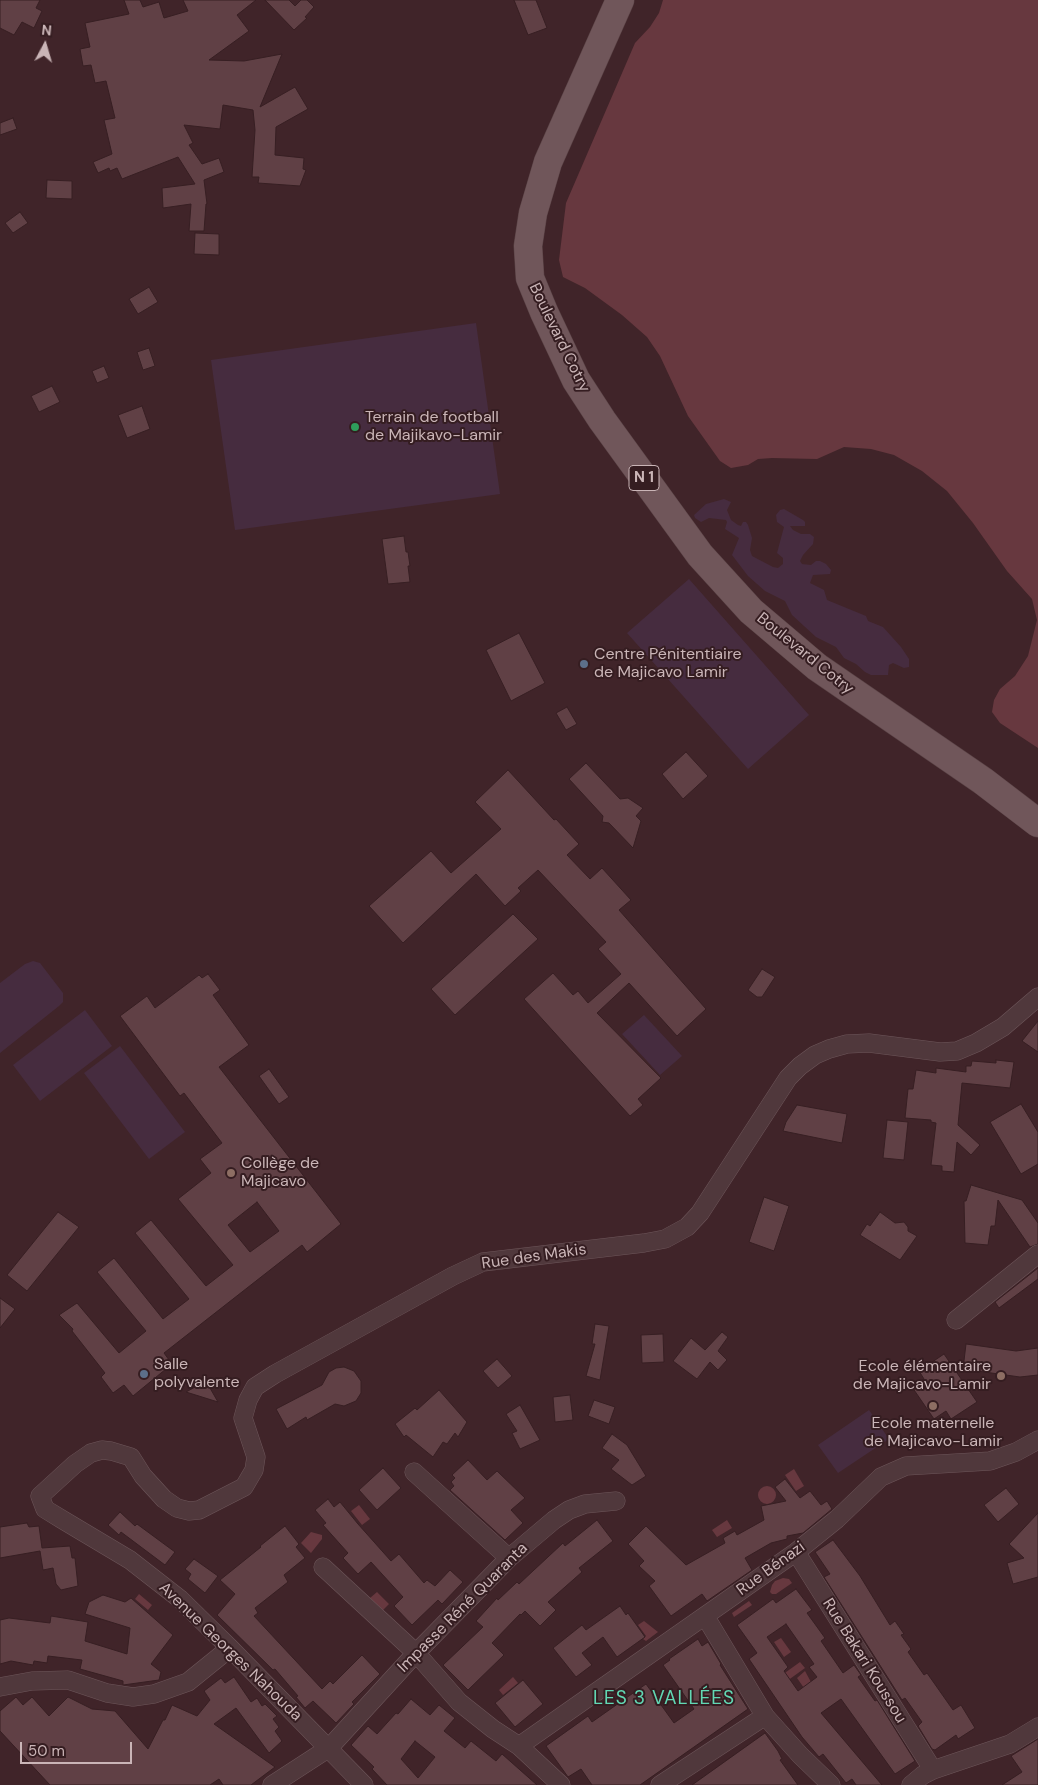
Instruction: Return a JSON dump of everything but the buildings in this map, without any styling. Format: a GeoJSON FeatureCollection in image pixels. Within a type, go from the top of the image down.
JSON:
{"type":"FeatureCollection","features":[{"type":"Feature","properties":{"kind":"main road","name":"Boulevard Cotry"},"geometry":{"type":"LineString","coordinates":[[620,0],[548,162],[533,213],[528,246],[530,278],[576,380],[602,420],[700,555],[751,611],[825,673],[983,780],[1038,823]]}},
{"type":"Feature","properties":{"kind":"street","name":"Rue des Makis"},"geometry":{"type":"LineString","coordinates":[[40,1496],[75,1464],[91,1453],[102,1450],[131,1457],[143,1476],[164,1499],[177,1508],[189,1512],[199,1510],[244,1487],[254,1470],[256,1457],[243,1418],[248,1400],[255,1387],[275,1374],[483,1262],[665,1239],[687,1227],[700,1213],[788,1078],[815,1055],[847,1044],[869,1043],[940,1052],[957,1051],[976,1044],[1003,1027],[1037,999]]}},
{"type":"Feature","properties":{"kind":"street"},"geometry":{"type":"LineString","coordinates":[[956,1320],[1038,1254]]}},
{"type":"Feature","properties":{"kind":"street","name":"Rue Bénazi"},"geometry":{"type":"LineString","coordinates":[[519,1746],[796,1552],[837,1519],[881,1477],[906,1466],[990,1460],[1016,1452],[1038,1440]]}},
{"type":"Feature","properties":{"kind":"street"},"geometry":{"type":"LineString","coordinates":[[414,1472],[509,1558]]}},
{"type":"Feature","properties":{"kind":"street","name":"Avenue Georges Nahouda"},"geometry":{"type":"LineString","coordinates":[[40,1496],[45,1509],[130,1560],[180,1599],[364,1785]]}},
{"type":"Feature","properties":{"kind":"street","name":"Impasse Réné Quaranta"},"geometry":{"type":"LineString","coordinates":[[272,1785],[329,1748],[416,1653],[509,1558],[554,1520],[569,1510],[585,1504],[616,1501]]}},
{"type":"Feature","properties":{"kind":"street","name":"Rue Bakari Koussou"},"geometry":{"type":"LineString","coordinates":[[796,1552],[933,1770]]}},
{"type":"Feature","properties":{"kind":"street"},"geometry":{"type":"LineString","coordinates":[[323,1567],[416,1653],[459,1702],[493,1729],[519,1746],[561,1785]]}},
{"type":"Feature","properties":{"kind":"street"},"geometry":{"type":"LineString","coordinates":[[705,1616],[765,1716],[800,1755],[831,1785]]}},
{"type":"Feature","properties":{"kind":"street"},"geometry":{"type":"LineString","coordinates":[[0,1687],[32,1681],[68,1680],[107,1694],[133,1697],[154,1694],[188,1682],[230,1648]]}},
{"type":"Feature","properties":{"kind":"street"},"geometry":{"type":"LineString","coordinates":[[660,1785],[765,1716]]}},
{"type":"Feature","properties":{"kind":"street"},"geometry":{"type":"LineString","coordinates":[[911,1785],[923,1775],[933,1770],[1010,1744],[1038,1727]]}},
{"type":"Feature","properties":{"kind":"shaded area"},"geometry":{"type":"Polygon","coordinates":[[[663,0],[1038,0],[1038,748],[1000,723],[992,712],[994,700],[1000,689],[1015,676],[1028,656],[1037,620],[1032,599],[1007,571],[973,523],[947,491],[922,471],[894,455],[871,449],[844,447],[817,459],[758,459],[748,465],[731,468],[720,461],[688,416],[660,356],[647,337],[622,315],[585,288],[563,277],[559,260],[566,203],[635,43],[650,27],[659,13],[663,0]]]}},
{"type":"Feature","properties":{"kind":"shaded area","name":"Terrain de football de Majikavo-Lamir"},"geometry":{"type":"Polygon","coordinates":[[[476,323],[500,494],[235,530],[211,360],[476,323]]]}},
{"type":"Feature","properties":{"kind":"shaded area"},"geometry":{"type":"Polygon","coordinates":[[[724,499],[731,502],[727,510],[731,520],[741,526],[743,522],[746,522],[748,525],[752,538],[750,550],[752,556],[773,567],[778,568],[783,564],[783,558],[777,553],[784,527],[777,522],[776,515],[780,510],[784,509],[803,520],[805,526],[790,526],[801,534],[810,534],[814,537],[813,544],[800,561],[802,564],[811,565],[816,561],[820,561],[831,570],[830,574],[813,575],[810,583],[824,590],[827,600],[866,616],[868,621],[883,627],[909,659],[909,667],[904,668],[893,663],[889,665],[888,675],[871,675],[865,672],[856,664],[844,658],[836,647],[816,637],[792,615],[785,601],[765,591],[748,576],[732,555],[739,538],[725,529],[726,520],[709,518],[701,522],[694,515],[706,504],[724,499]]]}},
{"type":"Feature","properties":{"kind":"shaded area"},"geometry":{"type":"Polygon","coordinates":[[[689,579],[809,715],[748,769],[627,633],[689,579]]]}},
{"type":"Feature","properties":{"kind":"shaded area"},"geometry":{"type":"Polygon","coordinates":[[[33,961],[40,963],[63,993],[63,1002],[0,1053],[0,983],[25,964],[33,961]]]}},
{"type":"Feature","properties":{"kind":"shaded area"},"geometry":{"type":"Polygon","coordinates":[[[85,1010],[112,1046],[40,1101],[13,1065],[85,1010]]]}},
{"type":"Feature","properties":{"kind":"shaded area"},"geometry":{"type":"Polygon","coordinates":[[[644,1015],[682,1056],[660,1075],[622,1034],[644,1015]]]}},
{"type":"Feature","properties":{"kind":"shaded area"},"geometry":{"type":"Polygon","coordinates":[[[120,1046],[185,1132],[149,1159],[84,1073],[120,1046]]]}},
{"type":"Feature","properties":{"kind":"shaded area"},"geometry":{"type":"Polygon","coordinates":[[[869,1410],[889,1439],[838,1473],[818,1445],[869,1410]]]}},
{"type":"Feature","properties":{"kind":"shaded area"},"geometry":{"type":"Polygon","coordinates":[[[794,1469],[804,1486],[796,1491],[785,1475],[794,1469]]]}},
{"type":"Feature","properties":{"kind":"shaded area"},"geometry":{"type":"Polygon","coordinates":[[[767,1486],[773,1489],[776,1495],[773,1501],[767,1504],[761,1501],[758,1495],[761,1489],[767,1486]]]}},
{"type":"Feature","properties":{"kind":"shaded area"},"geometry":{"type":"Polygon","coordinates":[[[359,1505],[370,1519],[362,1525],[351,1511],[359,1505]]]}},
{"type":"Feature","properties":{"kind":"shaded area"},"geometry":{"type":"Polygon","coordinates":[[[727,1520],[732,1528],[717,1537],[712,1530],[727,1520]]]}},
{"type":"Feature","properties":{"kind":"shaded area"},"geometry":{"type":"Polygon","coordinates":[[[311,1532],[322,1535],[322,1539],[311,1553],[301,1543],[311,1532]]]}},
{"type":"Feature","properties":{"kind":"shaded area"},"geometry":{"type":"Polygon","coordinates":[[[783,1578],[789,1579],[792,1583],[776,1594],[772,1594],[770,1592],[772,1585],[775,1581],[783,1578]]]}},
{"type":"Feature","properties":{"kind":"shaded area"},"geometry":{"type":"Polygon","coordinates":[[[377,1592],[389,1604],[383,1610],[370,1598],[377,1592]]]}},
{"type":"Feature","properties":{"kind":"shaded area"},"geometry":{"type":"Polygon","coordinates":[[[139,1594],[152,1605],[148,1610],[135,1599],[139,1594]]]}},
{"type":"Feature","properties":{"kind":"shaded area"},"geometry":{"type":"Polygon","coordinates":[[[749,1601],[752,1605],[734,1617],[732,1613],[749,1601]]]}},
{"type":"Feature","properties":{"kind":"shaded area"},"geometry":{"type":"Polygon","coordinates":[[[644,1621],[658,1632],[646,1641],[643,1639],[646,1636],[638,1625],[644,1621]]]}},
{"type":"Feature","properties":{"kind":"shaded area"},"geometry":{"type":"Polygon","coordinates":[[[781,1638],[791,1652],[784,1657],[774,1642],[781,1638]]]}},
{"type":"Feature","properties":{"kind":"shaded area"},"geometry":{"type":"Polygon","coordinates":[[[800,1662],[805,1668],[787,1681],[782,1675],[800,1662]]]}},
{"type":"Feature","properties":{"kind":"shaded area"},"geometry":{"type":"Polygon","coordinates":[[[805,1671],[812,1684],[804,1688],[797,1678],[805,1671]]]}},
{"type":"Feature","properties":{"kind":"shaded area"},"geometry":{"type":"Polygon","coordinates":[[[513,1677],[518,1683],[503,1695],[499,1690],[513,1677]]]}},
{"type":"Feature","properties":{"kind":"place","name":"Terrain de football de Majikavo-Lamir"},"geometry":{"type":"Point","coordinates":[355,427]}},
{"type":"Feature","properties":{"kind":"place","name":"Centre Pénitentiaire de Majicavo Lamir"},"geometry":{"type":"Point","coordinates":[584,664]}},
{"type":"Feature","properties":{"kind":"place","name":"Collège de Majicavo"},"geometry":{"type":"Point","coordinates":[231,1173]}},
{"type":"Feature","properties":{"kind":"place","name":"Salle polyvalente"},"geometry":{"type":"Point","coordinates":[144,1374]}},
{"type":"Feature","properties":{"kind":"place","name":"Ecole élémentaire de Majicavo-Lamir"},"geometry":{"type":"Point","coordinates":[1001,1376]}},
{"type":"Feature","properties":{"kind":"place","name":"Ecole maternelle de Majicavo-Lamir"},"geometry":{"type":"Point","coordinates":[933,1406]}},
{"type":"Feature","properties":{"kind":"district","name":"LES 3 VALLÉES"},"geometry":{"type":"Point","coordinates":[664,1699]}}]}
